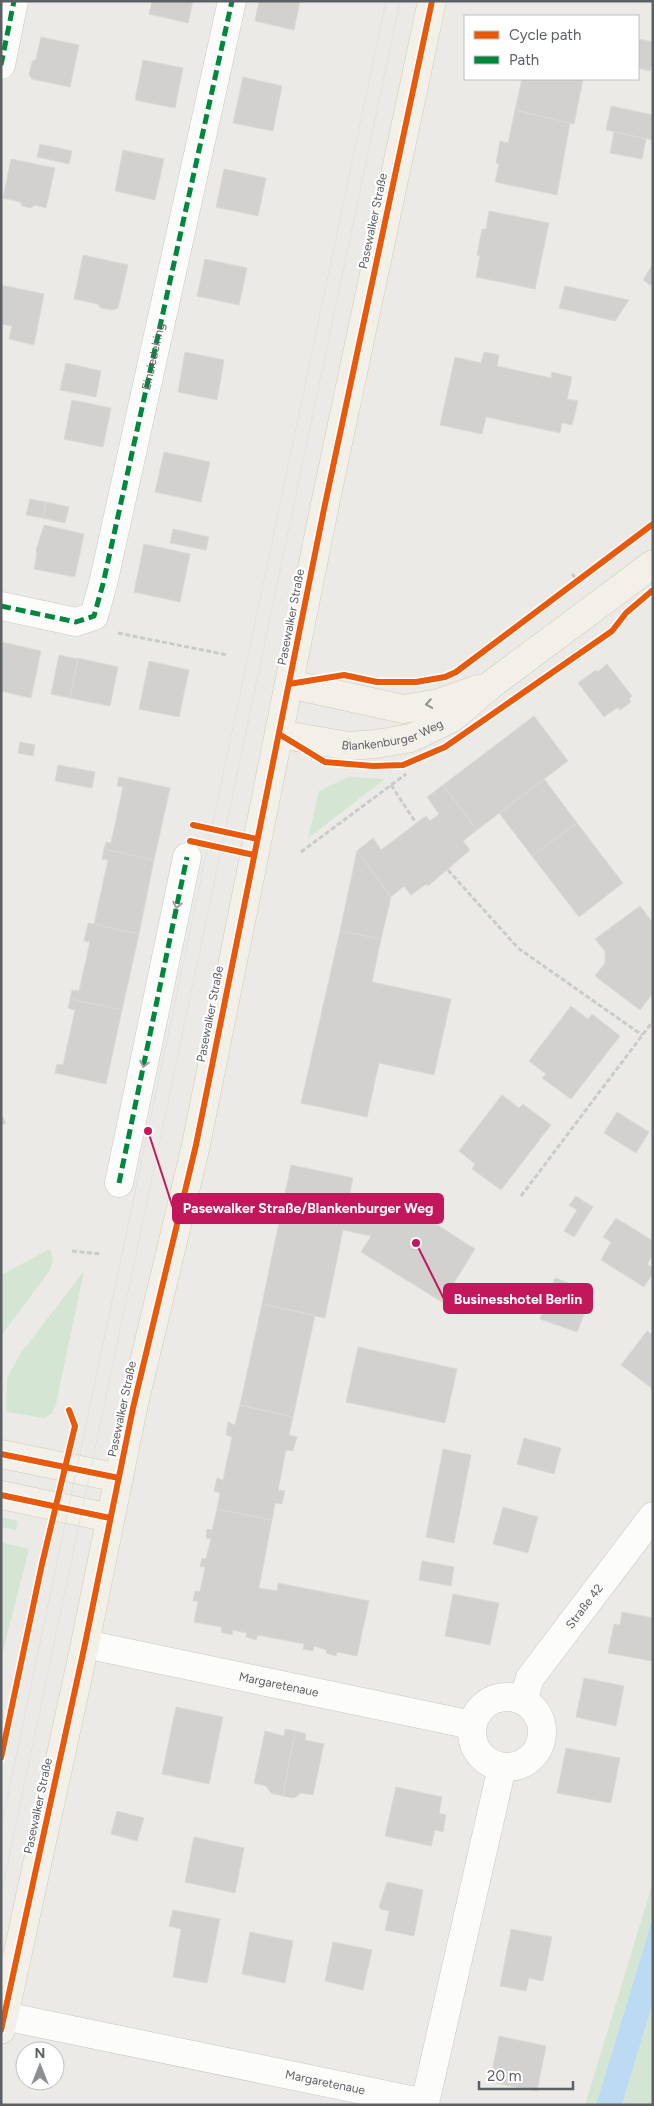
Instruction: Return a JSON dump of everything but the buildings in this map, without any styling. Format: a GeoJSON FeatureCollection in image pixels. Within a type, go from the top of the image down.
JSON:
{"type":"FeatureCollection","features":[{"type":"Feature","properties":{"kind":"main road","name":"Pasewalker Straße"},"geometry":{"type":"LineString","coordinates":[[3,2023],[85,1644],[135,1398],[196,1144],[289,684],[432,1]]}},
{"type":"Feature","properties":{"kind":"main road","name":"Blankenburger Weg"},"geometry":{"type":"LineString","coordinates":[[279,734],[349,746],[411,738],[452,718],[492,684],[653,564]]}},
{"type":"Feature","properties":{"kind":"main road","name":"Blankenburger Weg"},"geometry":{"type":"LineString","coordinates":[[289,684],[402,708],[439,703],[492,684]]}},
{"type":"Feature","properties":{"kind":"main road"},"geometry":{"type":"LineString","coordinates":[[1,1454],[119,1478]]}},
{"type":"Feature","properties":{"kind":"main road"},"geometry":{"type":"LineString","coordinates":[[1,1494],[110,1518]]}},
{"type":"Feature","properties":{"kind":"street"},"geometry":{"type":"LineString","coordinates":[[1,65],[14,1]]}},
{"type":"Feature","properties":{"kind":"street","name":"Einsiedelring"},"geometry":{"type":"LineString","coordinates":[[76,622],[94,616],[103,584],[232,1]]}},
{"type":"Feature","properties":{"kind":"street"},"geometry":{"type":"LineString","coordinates":[[1,606],[76,622]]}},
{"type":"Feature","properties":{"kind":"street"},"geometry":{"type":"LineString","coordinates":[[119,1184],[186,857]]}},
{"type":"Feature","properties":{"kind":"street","name":"Straße 42"},"geometry":{"type":"LineString","coordinates":[[523,1701],[530,1678],[653,1516]]}},
{"type":"Feature","properties":{"kind":"street","name":"Margaretenaue"},"geometry":{"type":"LineString","coordinates":[[85,1644],[472,1725]]}},
{"type":"Feature","properties":{"kind":"street"},"geometry":{"type":"LineString","coordinates":[[513,1697],[523,1701],[532,1707],[542,1726],[542,1737],[538,1748],[523,1763],[513,1767],[502,1767],[491,1763],[475,1748],[472,1737],[472,1725],[476,1715],[491,1700],[513,1697]]}},
{"type":"Feature","properties":{"kind":"street","name":"Margaretenaue"},"geometry":{"type":"LineString","coordinates":[[3,2023],[425,2103],[502,1767]]}},
{"type":"Feature","properties":{"kind":"path"},"geometry":{"type":"LineString","coordinates":[[570,587],[586,575]]}},
{"type":"Feature","properties":{"kind":"path"},"geometry":{"type":"LineString","coordinates":[[76,622],[102,630],[227,655]]}},
{"type":"Feature","properties":{"kind":"path"},"geometry":{"type":"LineString","coordinates":[[300,852],[406,774]]}},
{"type":"Feature","properties":{"kind":"path"},"geometry":{"type":"LineString","coordinates":[[390,785],[416,823]]}},
{"type":"Feature","properties":{"kind":"path"},"geometry":{"type":"LineString","coordinates":[[448,870],[518,948],[642,1035]]}},
{"type":"Feature","properties":{"kind":"path"},"geometry":{"type":"LineString","coordinates":[[521,1196],[653,1021]]}},
{"type":"Feature","properties":{"kind":"path"},"geometry":{"type":"LineString","coordinates":[[72,1251],[102,1254]]}},
{"type":"Feature","properties":{"kind":"green space"},"geometry":{"type":"Polygon","coordinates":[[[348,777],[385,779],[308,838],[319,791],[348,777]]]}},
{"type":"Feature","properties":{"kind":"green space"},"geometry":{"type":"Polygon","coordinates":[[[50,1249],[53,1259],[50,1270],[1,1336],[1,1275],[50,1249]]]}},
{"type":"Feature","properties":{"kind":"green space"},"geometry":{"type":"Polygon","coordinates":[[[84,1271],[56,1404],[52,1413],[45,1418],[6,1412],[7,1378],[20,1354],[84,1271]]]}},
{"type":"Feature","properties":{"kind":"green space"},"geometry":{"type":"Polygon","coordinates":[[[1,1517],[18,1521],[16,1530],[1,1527],[1,1517]]]}},
{"type":"Feature","properties":{"kind":"green space"},"geometry":{"type":"Polygon","coordinates":[[[1,1542],[29,1549],[1,1659],[1,1542]]]}},
{"type":"Feature","properties":{"kind":"green space"},"geometry":{"type":"Polygon","coordinates":[[[653,1882],[653,1917],[596,2105],[585,2105],[653,1882]]]}},
{"type":"Feature","properties":{"kind":"green space"},"geometry":{"type":"Polygon","coordinates":[[[653,2002],[653,2105],[622,2105],[653,2002]]]}},
{"type":"Feature","properties":{"kind":"water"},"geometry":{"type":"Polygon","coordinates":[[[653,1917],[653,2002],[622,2105],[596,2105],[653,1917]]]}},
{"type":"Feature","properties":{"kind":"tram line"},"geometry":{"type":"LineString","coordinates":[[1,1828],[386,1]]}},
{"type":"Feature","properties":{"kind":"tram line"},"geometry":{"type":"LineString","coordinates":[[1,1895],[400,1]]}},
{"type":"Feature","properties":{"kind":"marked path"},"geometry":{"type":"LineString","coordinates":[[1,65],[14,1]]}},
{"type":"Feature","properties":{"kind":"marked path"},"geometry":{"type":"LineString","coordinates":[[1,606],[76,622],[94,616],[103,584],[232,1]]}},
{"type":"Feature","properties":{"kind":"marked path"},"geometry":{"type":"LineString","coordinates":[[119,1183],[187,857]]}},
{"type":"Feature","properties":{"kind":"cycle path"},"geometry":{"type":"LineString","coordinates":[[1,2030],[85,1644],[133,1408],[196,1145],[324,509],[432,1]]}},
{"type":"Feature","properties":{"kind":"cycle path"},"geometry":{"type":"LineString","coordinates":[[289,684],[344,675],[377,682],[416,682],[445,677],[456,672],[653,524]]}},
{"type":"Feature","properties":{"kind":"cycle path"},"geometry":{"type":"LineString","coordinates":[[279,734],[325,762],[373,766],[403,765],[445,747],[612,631],[626,613],[653,590]]}},
{"type":"Feature","properties":{"kind":"cycle path"},"geometry":{"type":"LineString","coordinates":[[193,825],[257,839]]}},
{"type":"Feature","properties":{"kind":"cycle path"},"geometry":{"type":"LineString","coordinates":[[190,841],[254,855]]}},
{"type":"Feature","properties":{"kind":"cycle path"},"geometry":{"type":"LineString","coordinates":[[1,1758],[42,1564],[75,1426],[69,1410]]}},
{"type":"Feature","properties":{"kind":"cycle path"},"geometry":{"type":"LineString","coordinates":[[1,1454],[119,1478]]}},
{"type":"Feature","properties":{"kind":"cycle path"},"geometry":{"type":"LineString","coordinates":[[1,1495],[110,1518]]}},
{"type":"Feature","properties":{"kind":"place","name":"Pasewalker Straße/Blankenburger Weg"},"geometry":{"type":"Point","coordinates":[148,1131]}},
{"type":"Feature","properties":{"kind":"place","name":"Businesshotel Berlin"},"geometry":{"type":"Point","coordinates":[416,1243]}}]}
